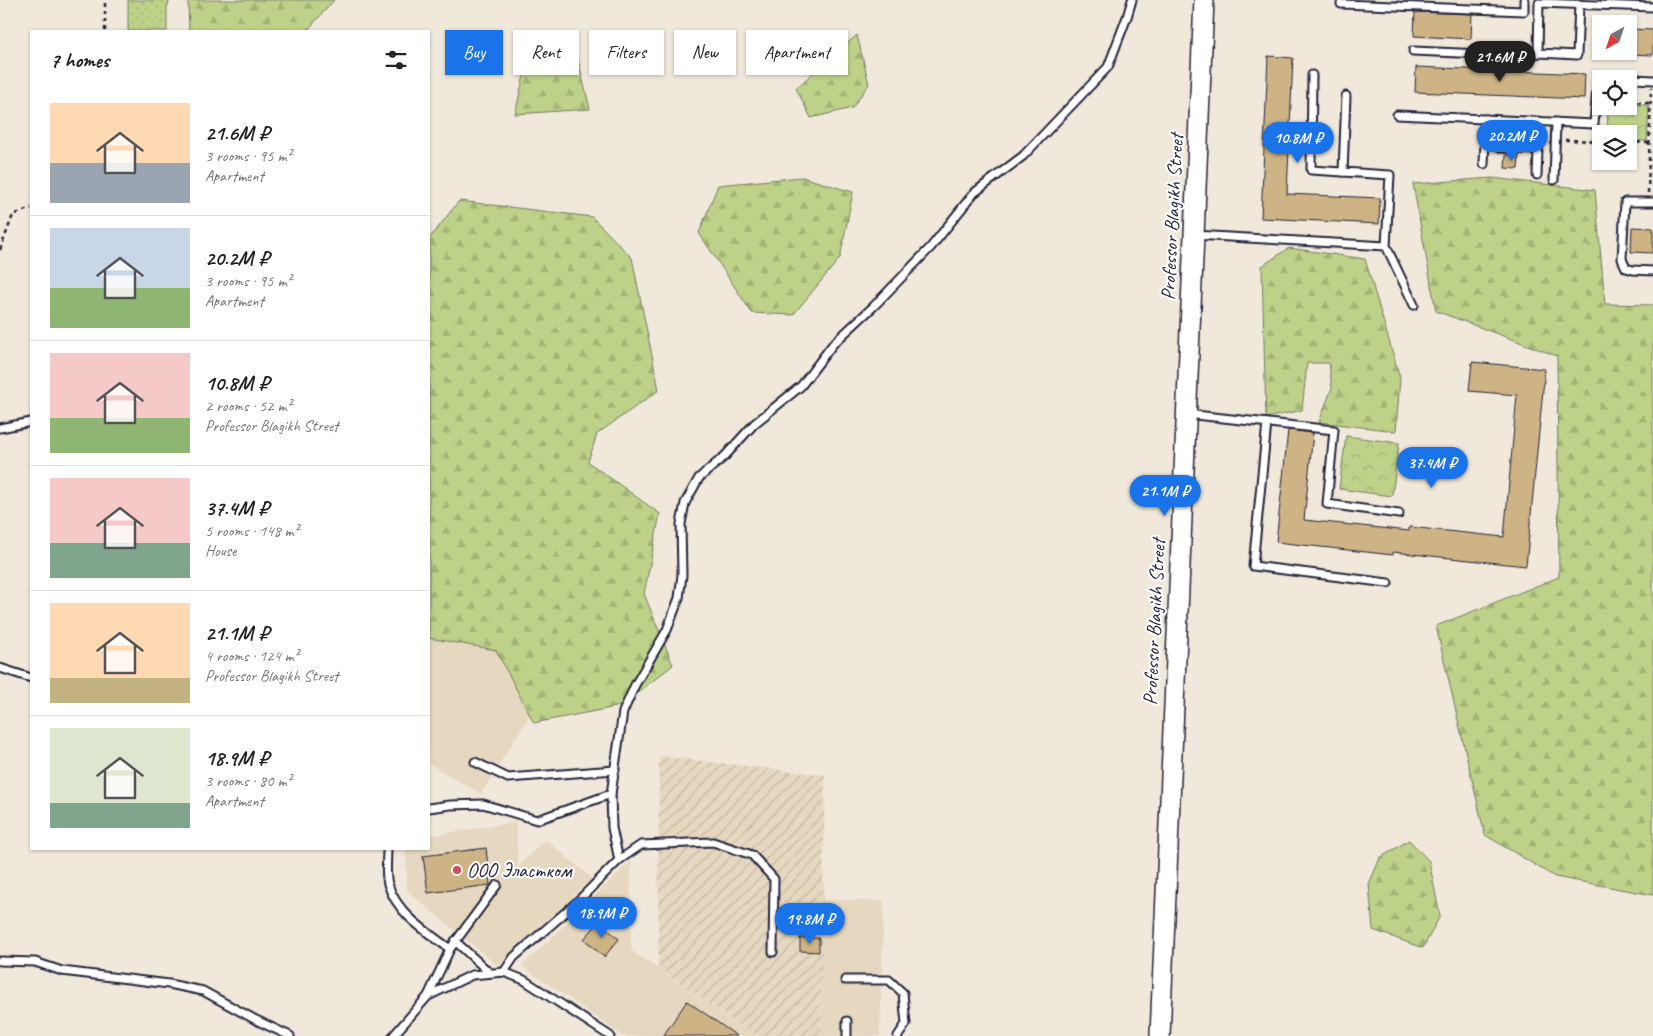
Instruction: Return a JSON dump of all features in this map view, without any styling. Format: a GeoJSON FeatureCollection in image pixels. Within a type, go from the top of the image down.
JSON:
{"type":"FeatureCollection","features":[{"type":"Feature","properties":{"kind":"main road","name":"Professor Blagikh Street"},"geometry":{"type":"LineString","coordinates":[[1160,1036],[1204,0]]}},
{"type":"Feature","properties":{"kind":"lane"},"geometry":{"type":"LineString","coordinates":[[619,860],[612,828],[611,794],[623,712],[635,685],[667,630],[679,598],[682,575],[681,524],[684,503],[699,478],[725,456],[754,424],[801,386],[833,344],[874,306],[931,247],[974,193],[1022,156],[1108,67],[1132,0]]}},
{"type":"Feature","properties":{"kind":"lane"},"geometry":{"type":"LineString","coordinates":[[1341,4],[1524,11],[1524,0]]}},
{"type":"Feature","properties":{"kind":"lane"},"geometry":{"type":"LineString","coordinates":[[1538,53],[1539,3],[1653,7]]}},
{"type":"Feature","properties":{"kind":"lane"},"geometry":{"type":"LineString","coordinates":[[1412,51],[1529,56],[1538,53],[1577,55],[1579,4]]}},
{"type":"Feature","properties":{"kind":"lane"},"geometry":{"type":"LineString","coordinates":[[1312,75],[1311,170],[1390,175],[1386,246],[1414,305]]}},
{"type":"Feature","properties":{"kind":"lane"},"geometry":{"type":"LineString","coordinates":[[1397,115],[1594,124],[1598,77],[1652,80]]}},
{"type":"Feature","properties":{"kind":"lane"},"geometry":{"type":"LineString","coordinates":[[1343,172],[1346,96]]}},
{"type":"Feature","properties":{"kind":"lane"},"geometry":{"type":"LineString","coordinates":[[1484,164],[1486,119]]}},
{"type":"Feature","properties":{"kind":"lane"},"geometry":{"type":"LineString","coordinates":[[1537,175],[1539,121]]}},
{"type":"Feature","properties":{"kind":"lane"},"geometry":{"type":"LineString","coordinates":[[1554,180],[1556,122]]}},
{"type":"Feature","properties":{"kind":"lane"},"geometry":{"type":"LineString","coordinates":[[1500,148],[1538,150]]}},
{"type":"Feature","properties":{"kind":"lane"},"geometry":{"type":"LineString","coordinates":[[1650,202],[1625,202],[1622,259],[1626,268],[1653,271]]}},
{"type":"Feature","properties":{"kind":"lane"},"geometry":{"type":"LineString","coordinates":[[1194,235],[1386,246]]}},
{"type":"Feature","properties":{"kind":"lane"},"geometry":{"type":"LineString","coordinates":[[1186,414],[1334,430],[1327,504],[1399,514]]}},
{"type":"Feature","properties":{"kind":"lane"},"geometry":{"type":"LineString","coordinates":[[0,428],[30,422]]}},
{"type":"Feature","properties":{"kind":"lane"},"geometry":{"type":"LineString","coordinates":[[1267,422],[1253,566],[1388,582]]}},
{"type":"Feature","properties":{"kind":"lane"},"geometry":{"type":"LineString","coordinates":[[0,668],[30,678]]}},
{"type":"Feature","properties":{"kind":"lane"},"geometry":{"type":"LineString","coordinates":[[475,762],[508,778],[615,770]]}},
{"type":"Feature","properties":{"kind":"lane"},"geometry":{"type":"LineString","coordinates":[[430,808],[483,804],[537,820],[611,794]]}},
{"type":"Feature","properties":{"kind":"lane"},"geometry":{"type":"LineString","coordinates":[[504,972],[514,957],[576,903],[619,860],[641,845],[713,842],[752,855],[774,879],[773,952]]}},
{"type":"Feature","properties":{"kind":"lane"},"geometry":{"type":"LineString","coordinates":[[387,850],[387,882],[396,902],[414,922],[450,948]]}},
{"type":"Feature","properties":{"kind":"lane"},"geometry":{"type":"LineString","coordinates":[[393,1036],[428,996],[450,948],[497,884]]}},
{"type":"Feature","properties":{"kind":"lane"},"geometry":{"type":"LineString","coordinates":[[455,941],[490,973]]}},
{"type":"Feature","properties":{"kind":"lane"},"geometry":{"type":"LineString","coordinates":[[0,961],[35,962],[62,972],[169,984],[203,991],[290,1036]]}},
{"type":"Feature","properties":{"kind":"lane"},"geometry":{"type":"LineString","coordinates":[[428,996],[472,975],[504,972],[524,980],[610,1036]]}},
{"type":"Feature","properties":{"kind":"lane"},"geometry":{"type":"LineString","coordinates":[[845,980],[889,980],[903,993],[906,1024],[898,1036]]}},
{"type":"Feature","properties":{"kind":"lane"},"geometry":{"type":"LineString","coordinates":[[847,1021],[847,1036]]}},
{"type":"Feature","properties":{"kind":"path"},"geometry":{"type":"LineString","coordinates":[[105,0],[105,30]]}},
{"type":"Feature","properties":{"kind":"path"},"geometry":{"type":"LineString","coordinates":[[1650,202],[1649,143],[1652,80]]}},
{"type":"Feature","properties":{"kind":"path"},"geometry":{"type":"LineString","coordinates":[[1637,102],[1651,103]]}},
{"type":"Feature","properties":{"kind":"path"},"geometry":{"type":"LineString","coordinates":[[1556,139],[1592,141]]}},
{"type":"Feature","properties":{"kind":"path"},"geometry":{"type":"LineString","coordinates":[[1637,142],[1649,143]]}},
{"type":"Feature","properties":{"kind":"path"},"geometry":{"type":"LineString","coordinates":[[0,250],[13,214],[30,208]]}},
{"type":"Feature","properties":{"kind":"shaded area"},"geometry":{"type":"Polygon","coordinates":[[[430,523],[545,690],[481,794],[430,765],[430,523]]]}},
{"type":"Feature","properties":{"kind":"shaded area"},"geometry":{"type":"Polygon","coordinates":[[[659,756],[825,775],[821,1036],[755,1036],[658,968],[659,756]]]}},
{"type":"Feature","properties":{"kind":"shaded area"},"geometry":{"type":"Polygon","coordinates":[[[516,822],[518,867],[545,839],[592,878],[498,966],[407,891],[406,850],[430,850],[430,836],[516,822]]]}},
{"type":"Feature","properties":{"kind":"shaded area"},"geometry":{"type":"Polygon","coordinates":[[[631,861],[631,950],[756,1036],[623,1036],[522,966],[631,861]]]}},
{"type":"Feature","properties":{"kind":"shaded area"},"geometry":{"type":"Polygon","coordinates":[[[823,900],[884,901],[880,1036],[821,1036],[823,900]]]}},
{"type":"Feature","properties":{"kind":"green space"},"geometry":{"type":"Polygon","coordinates":[[[128,0],[170,0],[167,7],[167,30],[128,30],[128,0]]]}},
{"type":"Feature","properties":{"kind":"green space"},"geometry":{"type":"Polygon","coordinates":[[[188,0],[334,0],[308,30],[189,30],[188,0]]]}},
{"type":"Feature","properties":{"kind":"green space"},"geometry":{"type":"Polygon","coordinates":[[[857,35],[869,84],[852,108],[811,118],[796,88],[811,75],[848,75],[848,43],[857,35]]]}},
{"type":"Feature","properties":{"kind":"green space"},"geometry":{"type":"Polygon","coordinates":[[[579,64],[590,109],[515,114],[524,75],[579,75],[579,64]]]}},
{"type":"Feature","properties":{"kind":"green space"},"geometry":{"type":"Polygon","coordinates":[[[1637,104],[1649,105],[1647,141],[1637,141],[1637,125],[1607,125],[1608,115],[1637,115],[1637,104]]]}},
{"type":"Feature","properties":{"kind":"green space"},"geometry":{"type":"Polygon","coordinates":[[[802,177],[853,192],[840,258],[793,315],[752,313],[699,233],[718,185],[802,177]]]}},
{"type":"Feature","properties":{"kind":"green space"},"geometry":{"type":"Polygon","coordinates":[[[1492,178],[1595,190],[1605,304],[1653,305],[1653,895],[1555,877],[1485,835],[1436,626],[1559,577],[1557,356],[1436,311],[1413,184],[1492,178]]]}},
{"type":"Feature","properties":{"kind":"green space"},"geometry":{"type":"Polygon","coordinates":[[[459,201],[592,217],[632,258],[659,390],[597,434],[588,462],[660,514],[644,594],[673,665],[621,706],[534,723],[496,650],[430,638],[430,238],[459,201]]]}},
{"type":"Feature","properties":{"kind":"green space"},"geometry":{"type":"Polygon","coordinates":[[[1289,248],[1365,259],[1400,378],[1396,431],[1319,422],[1332,388],[1329,363],[1307,363],[1302,410],[1266,418],[1262,266],[1289,248]]]}},
{"type":"Feature","properties":{"kind":"green space"},"geometry":{"type":"Polygon","coordinates":[[[1346,436],[1399,443],[1392,496],[1339,489],[1346,436]]]}},
{"type":"Feature","properties":{"kind":"green space"},"geometry":{"type":"Polygon","coordinates":[[[1409,840],[1429,861],[1440,916],[1423,948],[1373,930],[1369,884],[1380,858],[1409,840]]]}},
{"type":"Feature","properties":{"kind":"building"},"geometry":{"type":"Polygon","coordinates":[[[1415,12],[1472,14],[1471,39],[1414,36],[1415,12]]]}},
{"type":"Feature","properties":{"kind":"building"},"geometry":{"type":"Polygon","coordinates":[[[1638,29],[1653,30],[1653,55],[1638,54],[1638,29]]]}},
{"type":"Feature","properties":{"kind":"building"},"geometry":{"type":"Polygon","coordinates":[[[1268,56],[1293,58],[1287,194],[1380,198],[1379,224],[1261,218],[1268,56]]]}},
{"type":"Feature","properties":{"kind":"building"},"geometry":{"type":"Polygon","coordinates":[[[1416,67],[1585,74],[1584,99],[1415,92],[1416,67]]]}},
{"type":"Feature","properties":{"kind":"building"},"geometry":{"type":"Polygon","coordinates":[[[1506,155],[1519,155],[1518,169],[1505,168],[1506,155]]]}},
{"type":"Feature","properties":{"kind":"building"},"geometry":{"type":"Polygon","coordinates":[[[1632,227],[1653,228],[1653,253],[1631,252],[1632,227]]]}},
{"type":"Feature","properties":{"kind":"building"},"geometry":{"type":"Polygon","coordinates":[[[1472,362],[1545,369],[1526,566],[1393,552],[1393,555],[1276,542],[1288,430],[1313,433],[1304,520],[1409,531],[1409,527],[1504,537],[1517,395],[1469,391],[1472,362]]]}},
{"type":"Feature","properties":{"kind":"building","name":"ООО Эластком"},"geometry":{"type":"Polygon","coordinates":[[[486,848],[490,885],[428,893],[423,856],[486,848]]]}},
{"type":"Feature","properties":{"kind":"building"},"geometry":{"type":"Polygon","coordinates":[[[599,922],[619,939],[604,957],[584,939],[599,922]]]}},
{"type":"Feature","properties":{"kind":"building"},"geometry":{"type":"Polygon","coordinates":[[[800,938],[819,938],[819,952],[800,951],[800,938]]]}},
{"type":"Feature","properties":{"kind":"building"},"geometry":{"type":"Polygon","coordinates":[[[687,1001],[737,1036],[663,1036],[687,1001]]]}},
{"type":"Feature","properties":{"kind":"place","name":"ООО Эластком"},"geometry":{"type":"Point","coordinates":[457,870]}}]}
